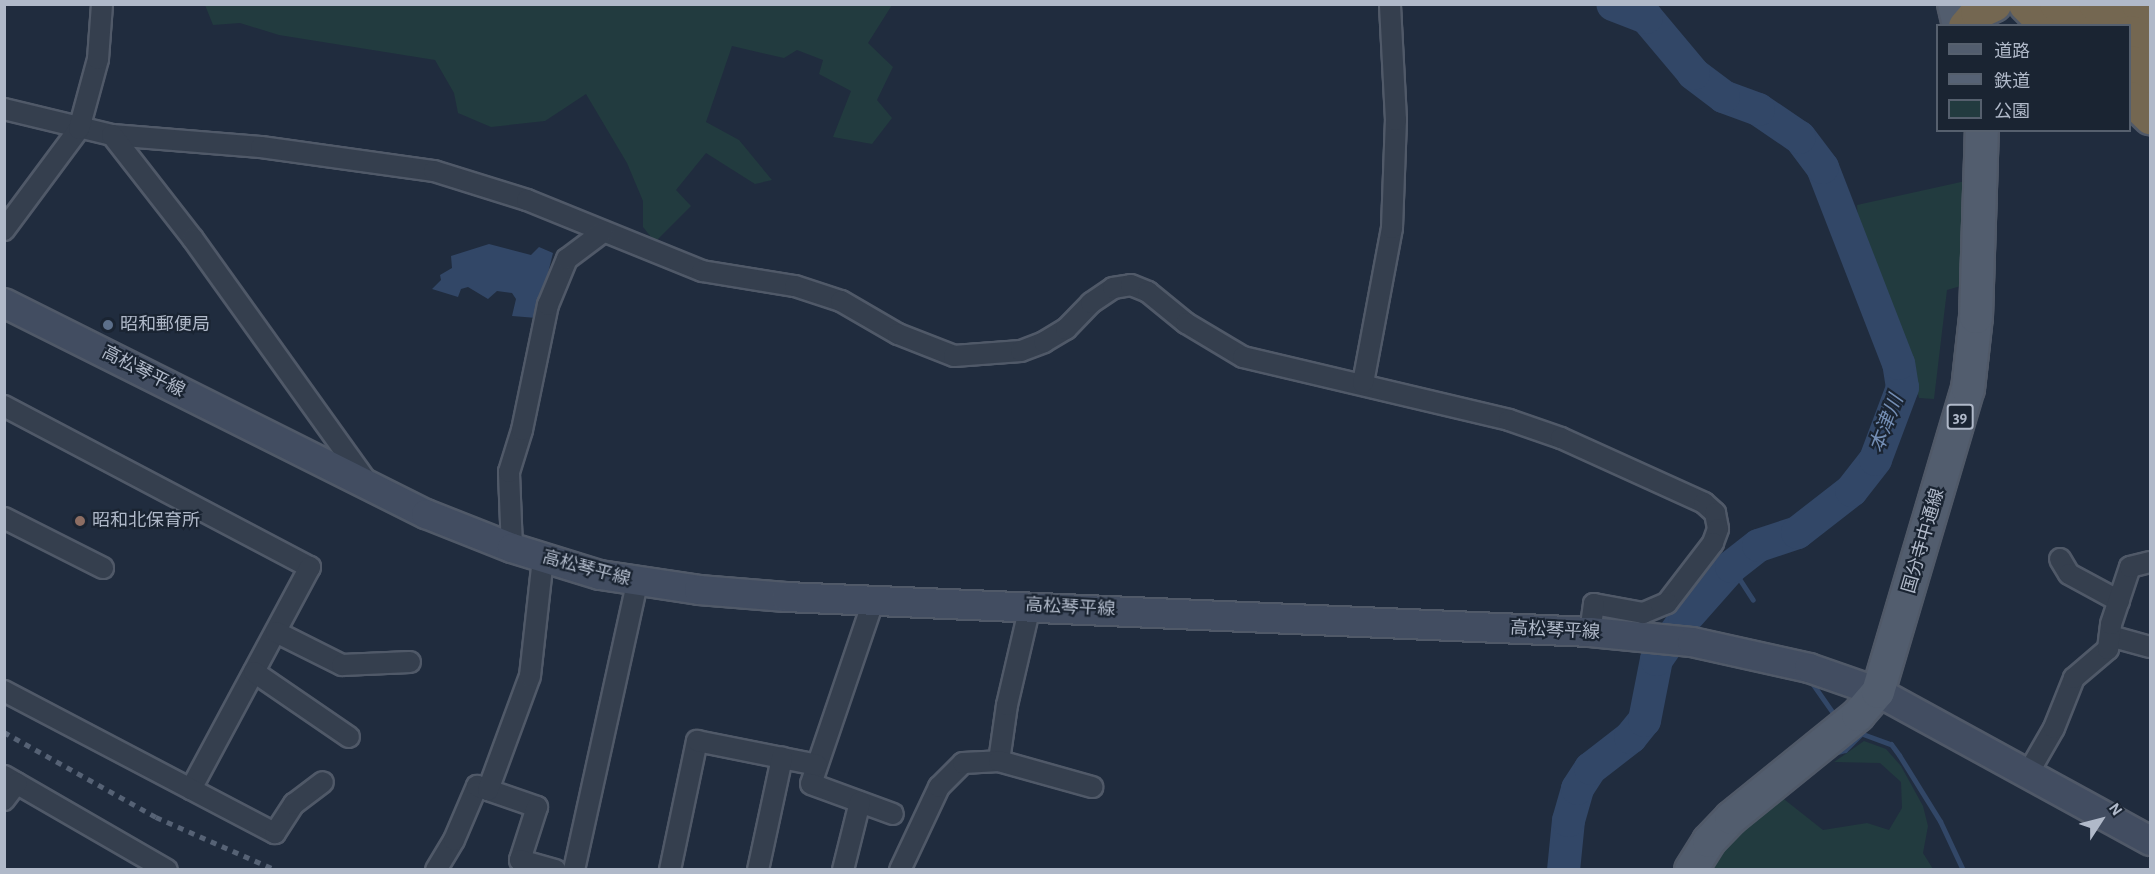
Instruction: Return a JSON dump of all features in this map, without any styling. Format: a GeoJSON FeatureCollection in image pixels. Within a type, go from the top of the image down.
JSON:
{"type":"FeatureCollection","features":[{"type":"Feature","properties":{"kind":"highway"},"geometry":{"type":"LineString","coordinates":[[1967,24],[1977,12],[1994,4]]}},
{"type":"Feature","properties":{"kind":"highway"},"geometry":{"type":"LineString","coordinates":[[2095,4],[2120,24]]}},
{"type":"Feature","properties":{"kind":"highway"},"geometry":{"type":"LineString","coordinates":[[2138,4],[2151,14]]}},
{"type":"Feature","properties":{"kind":"highway"},"geometry":{"type":"LineString","coordinates":[[2035,9],[2077,24]]}},
{"type":"Feature","properties":{"kind":"highway"},"geometry":{"type":"LineString","coordinates":[[2131,33],[2151,48]]}},
{"type":"Feature","properties":{"kind":"highway"},"geometry":{"type":"LineString","coordinates":[[2131,63],[2151,78]]}},
{"type":"Feature","properties":{"kind":"highway"},"geometry":{"type":"LineString","coordinates":[[2131,100],[2151,117]]}},
{"type":"Feature","properties":{"kind":"main road"},"geometry":{"type":"LineString","coordinates":[[1954,4],[1959,24]]}},
{"type":"Feature","properties":{"kind":"main road","name":"国分寺中通線"},"geometry":{"type":"LineString","coordinates":[[1691,870],[1709,841],[1731,818],[1858,715],[1878,692],[1968,389],[1977,305],[1982,132]]}},
{"type":"Feature","properties":{"kind":"main road","name":"高松琴平線"},"geometry":{"type":"LineString","coordinates":[[4,303],[426,514],[512,548],[637,583],[764,595],[1590,632],[1692,642],[1809,668],[1878,692],[2151,841]]}},
{"type":"Feature","properties":{"kind":"street"},"geometry":{"type":"LineString","coordinates":[[4,230],[79,129],[98,58],[102,4]]}},
{"type":"Feature","properties":{"kind":"street"},"geometry":{"type":"LineString","coordinates":[[1363,383],[1392,228],[1396,120],[1390,4]]}},
{"type":"Feature","properties":{"kind":"street"},"geometry":{"type":"LineString","coordinates":[[4,109],[79,129],[112,135],[304,152],[435,171],[527,200],[702,271],[795,286],[832,298],[898,334],[954,356],[1021,351],[1044,342],[1066,329],[1091,303],[1113,288],[1131,285],[1148,292],[1186,323],[1243,357],[1363,383],[1509,420],[1561,438],[1704,503],[1715,513],[1718,529],[1713,543],[1667,603],[1643,613],[1594,604],[1590,632]]}},
{"type":"Feature","properties":{"kind":"street"},"geometry":{"type":"LineString","coordinates":[[112,135],[193,238],[369,485]]}},
{"type":"Feature","properties":{"kind":"street"},"geometry":{"type":"LineString","coordinates":[[512,548],[509,472],[522,430],[548,305],[567,259],[603,232]]}},
{"type":"Feature","properties":{"kind":"street"},"geometry":{"type":"LineString","coordinates":[[4,406],[310,567],[191,789]]}},
{"type":"Feature","properties":{"kind":"street"},"geometry":{"type":"LineString","coordinates":[[4,518],[103,568]]}},
{"type":"Feature","properties":{"kind":"street"},"geometry":{"type":"LineString","coordinates":[[488,790],[530,676],[543,558]]}},
{"type":"Feature","properties":{"kind":"street"},"geometry":{"type":"LineString","coordinates":[[2060,559],[2069,574],[2119,601]]}},
{"type":"Feature","properties":{"kind":"street"},"geometry":{"type":"LineString","coordinates":[[2027,775],[2054,728],[2074,678],[2105,653],[2130,567],[2151,562]]}},
{"type":"Feature","properties":{"kind":"street"},"geometry":{"type":"LineString","coordinates":[[574,870],[637,583]]}},
{"type":"Feature","properties":{"kind":"street"},"geometry":{"type":"LineString","coordinates":[[874,599],[811,784],[893,814]]}},
{"type":"Feature","properties":{"kind":"street"},"geometry":{"type":"LineString","coordinates":[[999,761],[1007,705],[1030,606]]}},
{"type":"Feature","properties":{"kind":"street"},"geometry":{"type":"LineString","coordinates":[[276,632],[342,665],[410,662]]}},
{"type":"Feature","properties":{"kind":"street"},"geometry":{"type":"LineString","coordinates":[[2110,636],[2151,647]]}},
{"type":"Feature","properties":{"kind":"street"},"geometry":{"type":"LineString","coordinates":[[254,672],[349,737]]}},
{"type":"Feature","properties":{"kind":"street"},"geometry":{"type":"LineString","coordinates":[[4,691],[275,833],[294,804],[323,782]]}},
{"type":"Feature","properties":{"kind":"street"},"geometry":{"type":"LineString","coordinates":[[670,870],[697,741],[817,765]]}},
{"type":"Feature","properties":{"kind":"street"},"geometry":{"type":"LineString","coordinates":[[758,870],[782,758]]}},
{"type":"Feature","properties":{"kind":"street"},"geometry":{"type":"LineString","coordinates":[[900,870],[949,774],[963,763],[999,761],[1092,787]]}},
{"type":"Feature","properties":{"kind":"street"},"geometry":{"type":"LineString","coordinates":[[4,800],[11,779],[167,870]]}},
{"type":"Feature","properties":{"kind":"street"},"geometry":{"type":"LineString","coordinates":[[436,870],[454,840],[477,786],[537,807],[520,860],[556,870]]}},
{"type":"Feature","properties":{"kind":"street"},"geometry":{"type":"LineString","coordinates":[[843,870],[860,802]]}},
{"type":"Feature","properties":{"kind":"green space"},"geometry":{"type":"Polygon","coordinates":[[[205,5],[892,5],[868,43],[893,67],[877,100],[892,118],[872,144],[833,137],[851,91],[819,74],[823,60],[797,50],[784,58],[732,46],[706,122],[739,140],[772,180],[755,184],[706,153],[676,190],[691,206],[655,242],[643,227],[643,201],[627,163],[586,94],[545,121],[491,127],[458,113],[454,93],[435,60],[279,35],[240,23],[213,25],[205,5]]]}},
{"type":"Feature","properties":{"kind":"green space"},"geometry":{"type":"Polygon","coordinates":[[[1970,180],[1964,285],[1947,290],[1934,399],[1919,398],[1909,354],[1860,246],[1857,205],[1970,180]]]}},
{"type":"Feature","properties":{"kind":"green space"},"geometry":{"type":"Polygon","coordinates":[[[1864,741],[1886,749],[1901,766],[1923,806],[1928,826],[1923,853],[1933,869],[1709,870],[1720,849],[1780,796],[1823,830],[1867,823],[1889,830],[1902,808],[1901,782],[1880,763],[1834,762],[1864,741]]]}},
{"type":"Feature","properties":{"kind":"water"},"geometry":{"type":"Polygon","coordinates":[[[489,244],[531,255],[539,247],[553,253],[537,318],[512,316],[516,299],[512,293],[497,291],[488,299],[468,287],[461,289],[458,297],[432,289],[441,280],[440,275],[452,268],[451,256],[489,244]]]}},
{"type":"Feature","properties":{"kind":"waterway","name":"本津川"},"geometry":{"type":"LineString","coordinates":[[1563,870],[1568,820],[1577,788],[1590,768],[1630,737],[1644,720],[1656,659],[1684,619],[1731,566],[1758,545],[1797,532],[1851,490],[1875,459],[1902,387],[1898,363],[1822,167],[1799,137],[1758,109],[1723,96],[1693,73],[1646,17],[1612,4]]}},
{"type":"Feature","properties":{"kind":"waterway"},"geometry":{"type":"LineString","coordinates":[[1731,566],[1753,600]]}},
{"type":"Feature","properties":{"kind":"waterway"},"geometry":{"type":"LineString","coordinates":[[1812,683],[1834,714]]}},
{"type":"Feature","properties":{"kind":"waterway"},"geometry":{"type":"LineString","coordinates":[[1860,733],[1891,744],[1940,821],[1963,870]]}},
{"type":"Feature","properties":{"kind":"waterway"},"geometry":{"type":"LineString","coordinates":[[1834,753],[1845,750],[1861,734]]}},
{"type":"Feature","properties":{"kind":"railway"},"geometry":{"type":"LineString","coordinates":[[4,732],[156,817],[276,870]]}},
{"type":"Feature","properties":{"kind":"place","name":"昭和郵便局"},"geometry":{"type":"Point","coordinates":[108,325]}},
{"type":"Feature","properties":{"kind":"place","name":"昭和北保育所"},"geometry":{"type":"Point","coordinates":[80,521]}}]}
